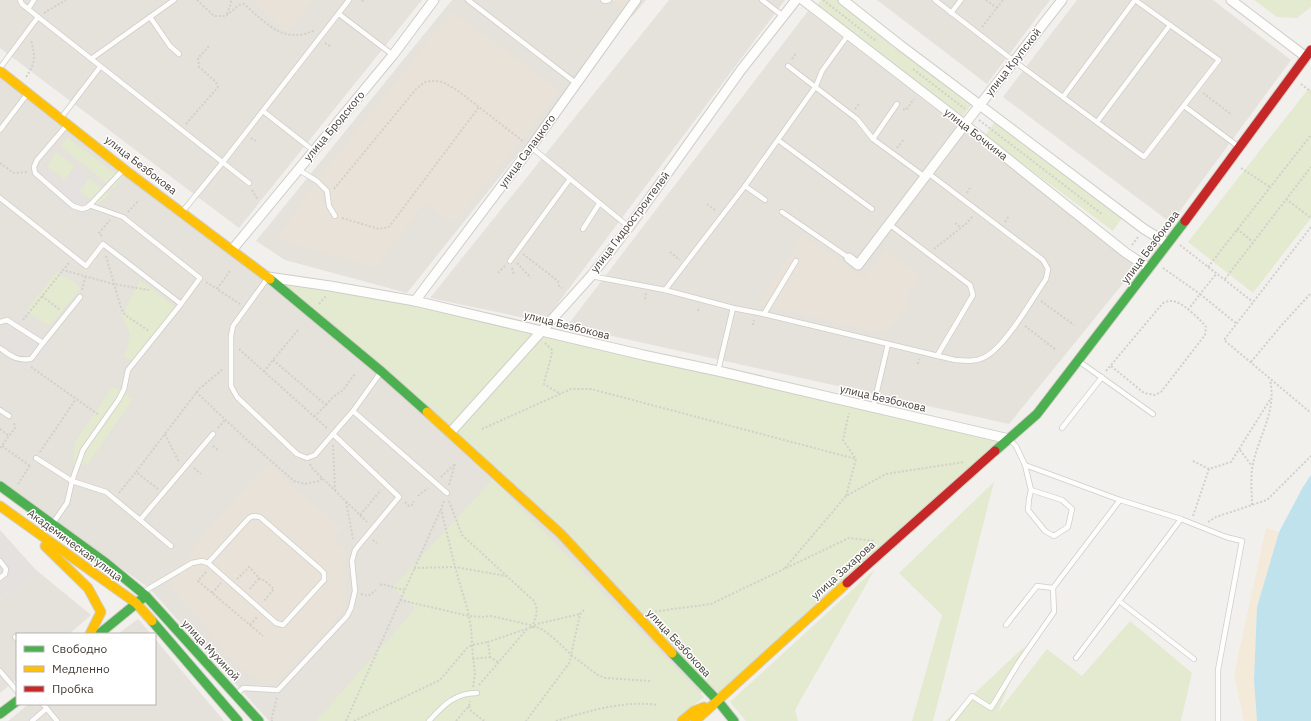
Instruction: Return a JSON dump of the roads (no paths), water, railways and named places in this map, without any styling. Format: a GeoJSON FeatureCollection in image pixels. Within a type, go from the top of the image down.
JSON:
{"type":"FeatureCollection","features":[{"type":"Feature","properties":{"kind":"main road","name":"улица Безбокова"},"geometry":{"type":"LineString","coordinates":[[1009,439],[1037,414],[1149,268],[1308,54]]}},
{"type":"Feature","properties":{"kind":"main road","name":"улица Безбокова"},"geometry":{"type":"LineString","coordinates":[[0,69],[124,169],[268,277],[382,372],[561,534],[693,676],[718,700],[734,721]]}},
{"type":"Feature","properties":{"kind":"main road","name":"улица Захарова"},"geometry":{"type":"LineString","coordinates":[[696,721],[878,554],[1009,439]]}},
{"type":"Feature","properties":{"kind":"main road","name":"улица Мухиной"},"geometry":{"type":"LineString","coordinates":[[0,486],[106,564],[144,594],[259,721]]}},
{"type":"Feature","properties":{"kind":"main road","name":"Академическая улица"},"geometry":{"type":"LineString","coordinates":[[0,506],[136,603]]}},
{"type":"Feature","properties":{"kind":"main road"},"geometry":{"type":"LineString","coordinates":[[10,513],[88,588],[101,612],[90,633]]}},
{"type":"Feature","properties":{"kind":"main road"},"geometry":{"type":"LineString","coordinates":[[100,633],[136,603],[144,594]]}},
{"type":"Feature","properties":{"kind":"main road"},"geometry":{"type":"LineString","coordinates":[[136,603],[238,721]]}},
{"type":"Feature","properties":{"kind":"main road"},"geometry":{"type":"LineString","coordinates":[[682,721],[694,711],[718,700]]}},
{"type":"Feature","properties":{"kind":"main road"},"geometry":{"type":"LineString","coordinates":[[0,714],[16,702]]}},
{"type":"Feature","properties":{"kind":"street","name":"улица Бродского"},"geometry":{"type":"LineString","coordinates":[[232,250],[393,55],[434,0]]}},
{"type":"Feature","properties":{"kind":"street","name":"улица Салацкого"},"geometry":{"type":"LineString","coordinates":[[415,300],[531,147],[636,0]]}},
{"type":"Feature","properties":{"kind":"street","name":"улица Гидростроителей"},"geometry":{"type":"LineString","coordinates":[[450,433],[591,276],[629,227],[741,70],[796,0]]}},
{"type":"Feature","properties":{"kind":"street","name":"улица Бочкина"},"geometry":{"type":"LineString","coordinates":[[803,0],[964,124],[1126,253],[1149,268]]}},
{"type":"Feature","properties":{"kind":"street"},"geometry":{"type":"LineString","coordinates":[[843,0],[1144,229],[1167,243]]}},
{"type":"Feature","properties":{"kind":"street","name":"улица Крупской"},"geometry":{"type":"LineString","coordinates":[[849,258],[858,265],[964,124],[1062,0]]}},
{"type":"Feature","properties":{"kind":"street"},"geometry":{"type":"LineString","coordinates":[[1231,0],[1308,54]]}},
{"type":"Feature","properties":{"kind":"street","name":"улица Безбокова"},"geometry":{"type":"LineString","coordinates":[[268,277],[415,300],[643,355],[1009,439]]}},
{"type":"Feature","properties":{"kind":"lane"},"geometry":{"type":"LineString","coordinates":[[16,0],[21,2],[249,183]]}},
{"type":"Feature","properties":{"kind":"lane"},"geometry":{"type":"LineString","coordinates":[[28,8],[34,0]]}},
{"type":"Feature","properties":{"kind":"lane"},"geometry":{"type":"LineString","coordinates":[[91,59],[174,0]]}},
{"type":"Feature","properties":{"kind":"lane"},"geometry":{"type":"LineString","coordinates":[[182,212],[223,162],[349,0]]}},
{"type":"Feature","properties":{"kind":"lane"},"geometry":{"type":"LineString","coordinates":[[468,0],[576,84]]}},
{"type":"Feature","properties":{"kind":"lane"},"geometry":{"type":"LineString","coordinates":[[603,0],[609,0]]}},
{"type":"Feature","properties":{"kind":"lane"},"geometry":{"type":"LineString","coordinates":[[762,0],[783,16]]}},
{"type":"Feature","properties":{"kind":"lane"},"geometry":{"type":"LineString","coordinates":[[935,0],[1014,61],[1144,157],[1219,60],[1135,0],[1063,97]]}},
{"type":"Feature","properties":{"kind":"lane"},"geometry":{"type":"LineString","coordinates":[[951,13],[961,0]]}},
{"type":"Feature","properties":{"kind":"lane"},"geometry":{"type":"LineString","coordinates":[[339,14],[393,55]]}},
{"type":"Feature","properties":{"kind":"lane"},"geometry":{"type":"LineString","coordinates":[[0,69],[38,17]]}},
{"type":"Feature","properties":{"kind":"lane"},"geometry":{"type":"LineString","coordinates":[[150,17],[170,46],[179,54]]}},
{"type":"Feature","properties":{"kind":"lane"},"geometry":{"type":"LineString","coordinates":[[1097,122],[1170,25]]}},
{"type":"Feature","properties":{"kind":"lane"},"geometry":{"type":"LineString","coordinates":[[665,290],[745,186],[816,86],[822,71],[848,35]]}},
{"type":"Feature","properties":{"kind":"lane"},"geometry":{"type":"LineString","coordinates":[[100,66],[37,160],[34,167],[35,173],[73,206],[82,209],[89,205],[124,169]]}},
{"type":"Feature","properties":{"kind":"lane"},"geometry":{"type":"LineString","coordinates":[[591,276],[665,290],[733,308],[764,314],[955,360],[974,361],[985,358],[1000,346],[1046,279],[1048,269],[1043,260],[978,210],[873,139],[857,120],[816,86],[788,66]]}},
{"type":"Feature","properties":{"kind":"lane"},"geometry":{"type":"LineString","coordinates":[[0,130],[28,92]]}},
{"type":"Feature","properties":{"kind":"lane"},"geometry":{"type":"LineString","coordinates":[[873,139],[897,104]]}},
{"type":"Feature","properties":{"kind":"lane"},"geometry":{"type":"LineString","coordinates":[[1184,106],[1240,147]]}},
{"type":"Feature","properties":{"kind":"lane"},"geometry":{"type":"LineString","coordinates":[[263,111],[314,151]]}},
{"type":"Feature","properties":{"kind":"lane"},"geometry":{"type":"LineString","coordinates":[[0,119],[6,123]]}},
{"type":"Feature","properties":{"kind":"lane"},"geometry":{"type":"LineString","coordinates":[[778,140],[872,209]]}},
{"type":"Feature","properties":{"kind":"lane"},"geometry":{"type":"LineString","coordinates":[[531,147],[629,227]]}},
{"type":"Feature","properties":{"kind":"lane"},"geometry":{"type":"LineString","coordinates":[[299,170],[317,181],[327,190],[329,206],[335,216]]}},
{"type":"Feature","properties":{"kind":"lane"},"geometry":{"type":"LineString","coordinates":[[510,261],[570,179]]}},
{"type":"Feature","properties":{"kind":"lane"},"geometry":{"type":"LineString","coordinates":[[745,186],[765,200]]}},
{"type":"Feature","properties":{"kind":"lane"},"geometry":{"type":"LineString","coordinates":[[0,198],[86,266],[103,244],[181,304]]}},
{"type":"Feature","properties":{"kind":"lane"},"geometry":{"type":"LineString","coordinates":[[583,229],[599,204]]}},
{"type":"Feature","properties":{"kind":"lane"},"geometry":{"type":"LineString","coordinates":[[52,524],[67,503],[72,481],[83,450],[119,399],[124,389],[128,370],[200,278],[123,217],[89,205]]}},
{"type":"Feature","properties":{"kind":"lane"},"geometry":{"type":"LineString","coordinates":[[782,212],[849,258]]}},
{"type":"Feature","properties":{"kind":"lane"},"geometry":{"type":"LineString","coordinates":[[889,224],[970,285],[972,295],[937,356]]}},
{"type":"Feature","properties":{"kind":"lane"},"geometry":{"type":"LineString","coordinates":[[764,314],[796,261]]}},
{"type":"Feature","properties":{"kind":"lane"},"geometry":{"type":"LineString","coordinates":[[268,277],[233,326],[231,342],[231,386],[237,397],[297,454],[307,458],[315,455],[353,411],[382,372]]}},
{"type":"Feature","properties":{"kind":"lane"},"geometry":{"type":"LineString","coordinates":[[0,348],[14,358],[22,361],[31,359],[80,297]]}},
{"type":"Feature","properties":{"kind":"lane"},"geometry":{"type":"LineString","coordinates":[[718,371],[733,308]]}},
{"type":"Feature","properties":{"kind":"lane"},"geometry":{"type":"LineString","coordinates":[[0,322],[6,320],[43,342]]}},
{"type":"Feature","properties":{"kind":"lane"},"geometry":{"type":"LineString","coordinates":[[873,408],[888,344]]}},
{"type":"Feature","properties":{"kind":"lane"},"geometry":{"type":"LineString","coordinates":[[1078,361],[1153,414]]}},
{"type":"Feature","properties":{"kind":"lane"},"geometry":{"type":"LineString","coordinates":[[1062,428],[1102,377]]}},
{"type":"Feature","properties":{"kind":"lane"},"geometry":{"type":"LineString","coordinates":[[0,410],[10,416]]}},
{"type":"Feature","properties":{"kind":"lane"},"geometry":{"type":"LineString","coordinates":[[353,411],[447,493]]}},
{"type":"Feature","properties":{"kind":"lane"},"geometry":{"type":"LineString","coordinates":[[140,520],[213,434]]}},
{"type":"Feature","properties":{"kind":"lane"},"geometry":{"type":"LineString","coordinates":[[236,695],[243,688],[278,690],[347,616],[351,608],[355,591],[352,561],[355,550],[374,529],[399,497],[333,434]]}},
{"type":"Feature","properties":{"kind":"lane"},"geometry":{"type":"LineString","coordinates":[[1009,439],[1016,446],[1025,465],[1031,490],[1028,499],[1028,510],[1046,531],[1054,536],[1068,527],[1072,509],[1062,500],[1031,490]]}},
{"type":"Feature","properties":{"kind":"lane"},"geometry":{"type":"LineString","coordinates":[[36,458],[72,481],[106,492],[171,546]]}},
{"type":"Feature","properties":{"kind":"lane"},"geometry":{"type":"LineString","coordinates":[[1025,465],[1120,500],[1181,519],[1226,537],[1242,541],[1218,670],[1218,721]]}},
{"type":"Feature","properties":{"kind":"lane"},"geometry":{"type":"LineString","coordinates":[[952,721],[972,696],[991,708],[1019,662],[1054,612],[1053,588],[1120,500]]}},
{"type":"Feature","properties":{"kind":"lane"},"geometry":{"type":"LineString","coordinates":[[144,594],[192,563],[202,561],[210,565],[226,578],[276,623],[283,625],[324,580],[324,573],[260,517],[253,516],[248,518],[210,565]]}},
{"type":"Feature","properties":{"kind":"lane"},"geometry":{"type":"LineString","coordinates":[[1076,658],[1181,519]]}},
{"type":"Feature","properties":{"kind":"lane"},"geometry":{"type":"LineString","coordinates":[[0,561],[6,569],[5,574],[0,578]]}},
{"type":"Feature","properties":{"kind":"lane"},"geometry":{"type":"LineString","coordinates":[[1006,625],[1037,586],[1053,588]]}},
{"type":"Feature","properties":{"kind":"lane"},"geometry":{"type":"LineString","coordinates":[[1119,601],[1194,659]]}},
{"type":"Feature","properties":{"kind":"lane"},"geometry":{"type":"LineString","coordinates":[[0,671],[16,690]]}},
{"type":"Feature","properties":{"kind":"lane"},"geometry":{"type":"LineString","coordinates":[[429,721],[446,704],[462,694],[475,693]]}},
{"type":"Feature","properties":{"kind":"lane"},"geometry":{"type":"LineString","coordinates":[[43,705],[57,721]]}},
{"type":"Feature","properties":{"kind":"lane"},"geometry":{"type":"LineString","coordinates":[[32,721],[46,709]]}},
{"type":"Feature","properties":{"kind":"water"},"geometry":{"type":"Polygon","coordinates":[[[1311,475],[1311,721],[1257,721],[1254,680],[1257,607],[1279,532],[1311,475]]]}}]}
